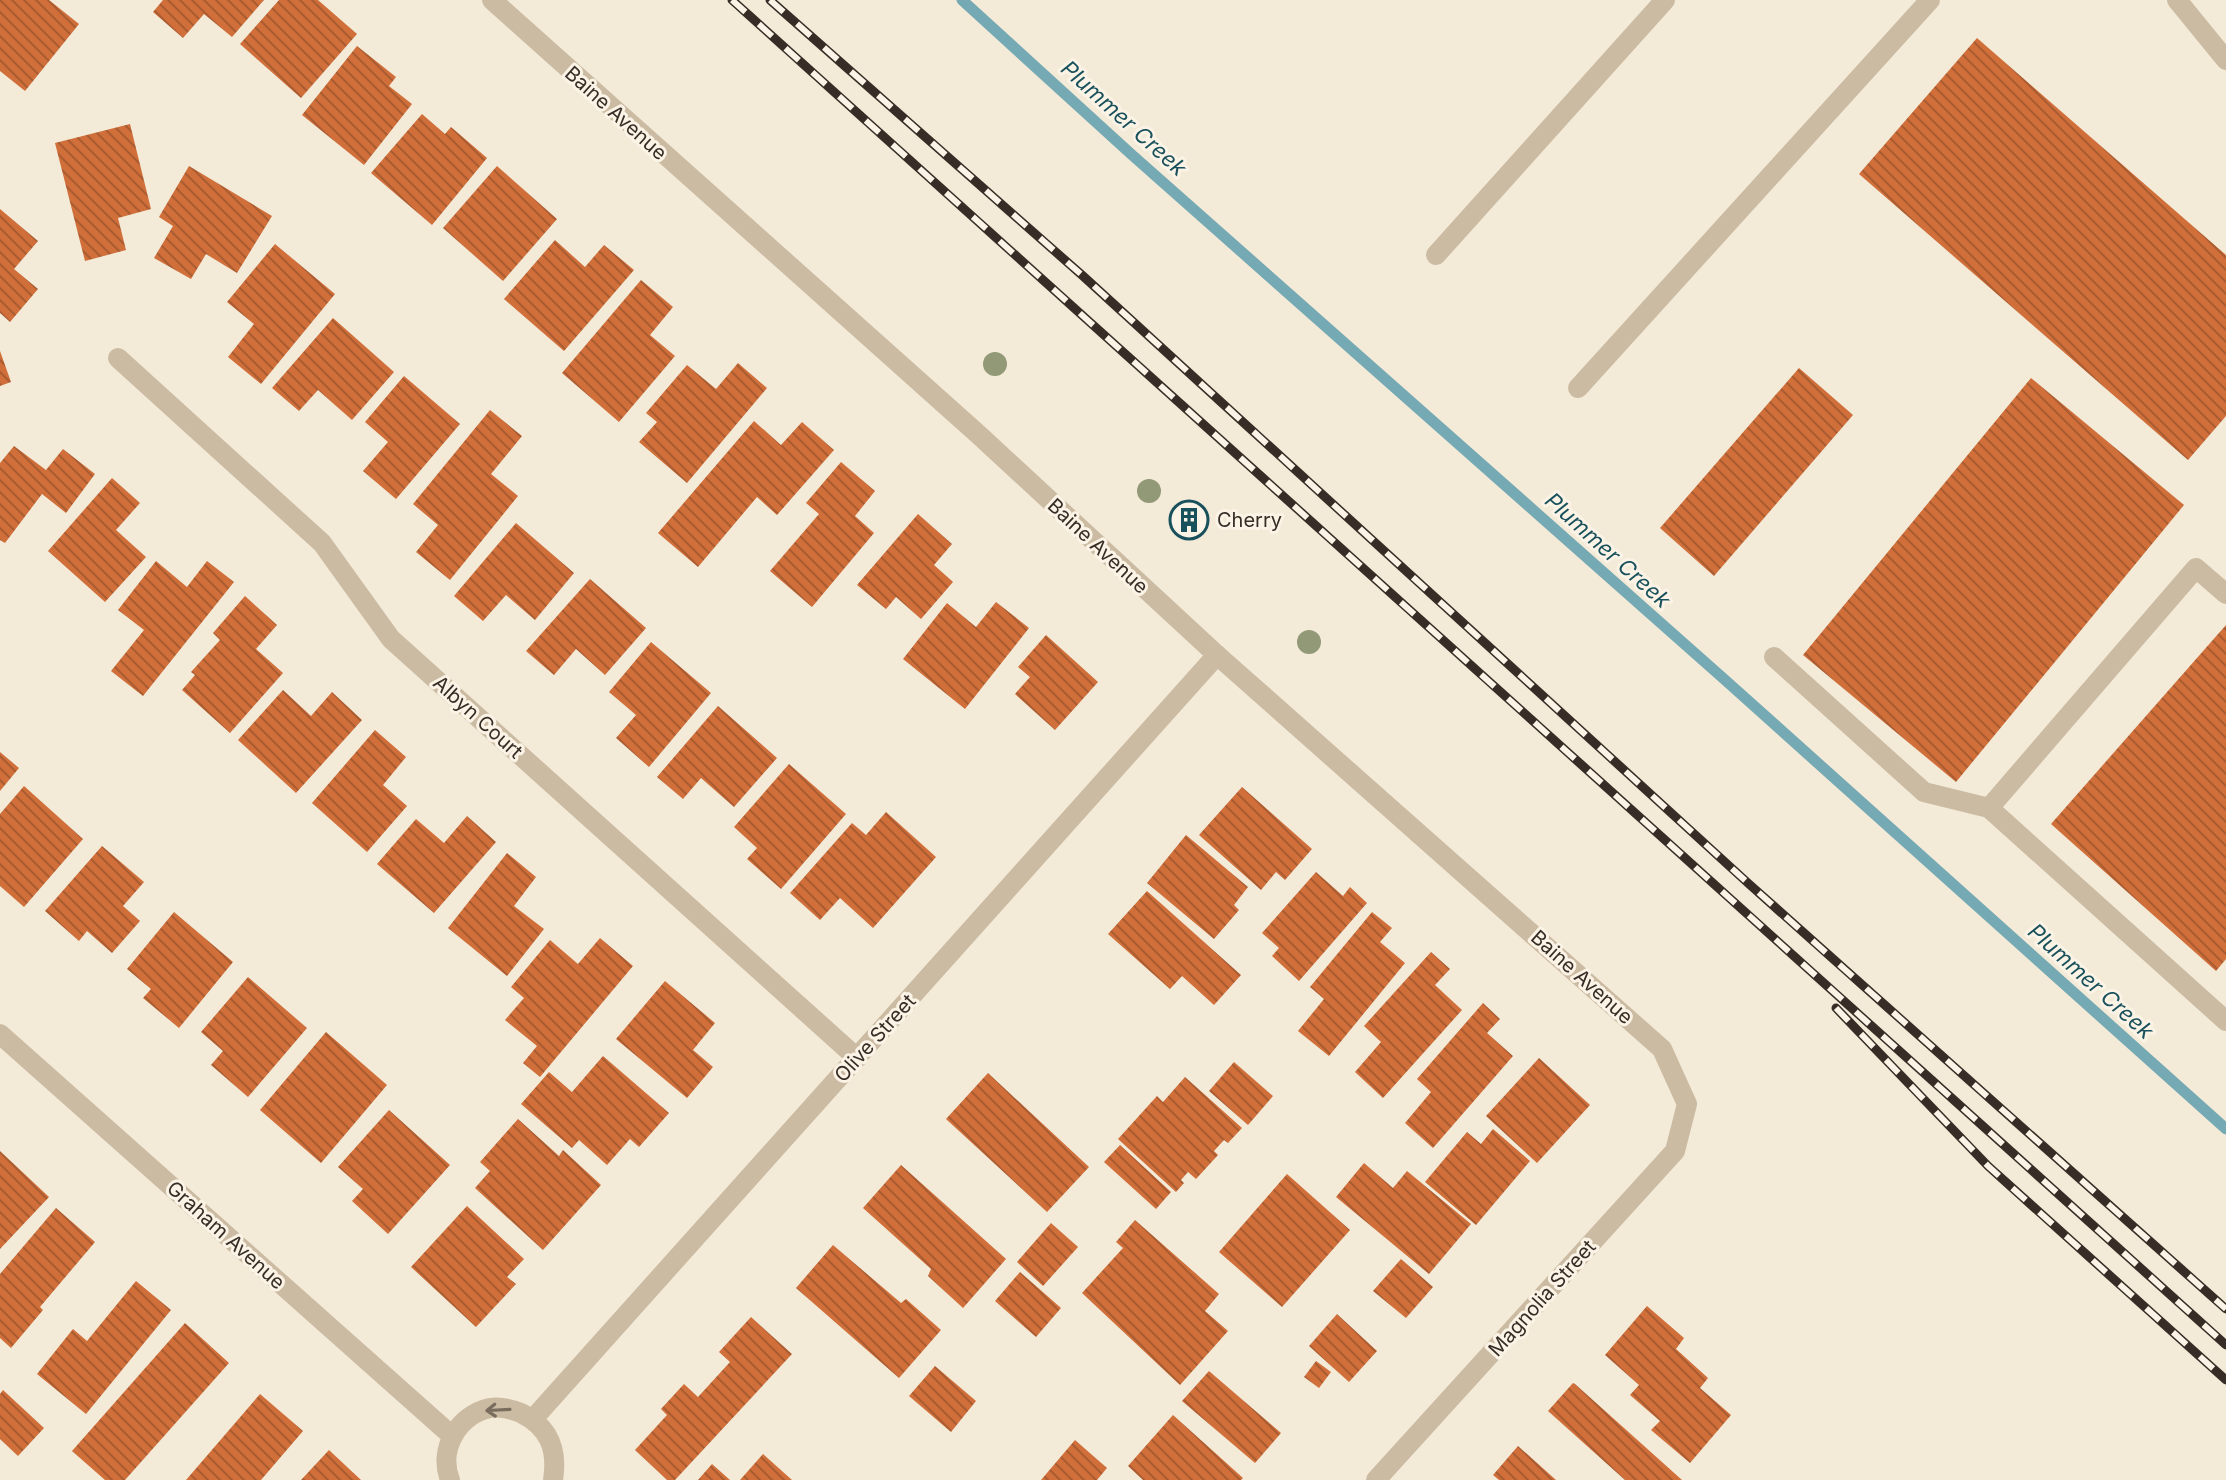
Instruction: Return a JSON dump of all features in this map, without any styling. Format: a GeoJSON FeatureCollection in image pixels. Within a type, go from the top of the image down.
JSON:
{"type":"FeatureCollection","features":[{"type":"Feature","properties":{"kind":"street","name":"Baine Avenue"},"geometry":{"type":"LineString","coordinates":[[492,0],[979,435],[1217,655],[1662,1049],[1687,1104]]}},
{"type":"Feature","properties":{"kind":"street"},"geometry":{"type":"LineString","coordinates":[[1436,255],[1665,0]]}},
{"type":"Feature","properties":{"kind":"street"},"geometry":{"type":"LineString","coordinates":[[1578,388],[1930,0]]}},
{"type":"Feature","properties":{"kind":"street"},"geometry":{"type":"LineString","coordinates":[[2177,0],[2226,60]]}},
{"type":"Feature","properties":{"kind":"street","name":"Albyn Court"},"geometry":{"type":"LineString","coordinates":[[118,358],[322,543],[391,639],[857,1058]]}},
{"type":"Feature","properties":{"kind":"street"},"geometry":{"type":"LineString","coordinates":[[1989,808],[2196,568],[2226,594]]}},
{"type":"Feature","properties":{"kind":"street","name":"Olive Street"},"geometry":{"type":"LineString","coordinates":[[533,1419],[1217,655]]}},
{"type":"Feature","properties":{"kind":"street"},"geometry":{"type":"LineString","coordinates":[[1774,657],[1924,792],[1989,808],[2226,1021]]}},
{"type":"Feature","properties":{"kind":"street","name":"Graham Avenue"},"geometry":{"type":"LineString","coordinates":[[0,1034],[451,1435]]}},
{"type":"Feature","properties":{"kind":"street","name":"Magnolia Street"},"geometry":{"type":"LineString","coordinates":[[1376,1480],[1675,1151],[1687,1104]]}},
{"type":"Feature","properties":{"kind":"street"},"geometry":{"type":"LineString","coordinates":[[450,1480],[446,1458],[451,1435],[473,1415],[492,1408],[510,1408],[544,1428],[553,1445],[556,1464],[553,1480]]}},
{"type":"Feature","properties":{"kind":"building"},"geometry":{"type":"Polygon","coordinates":[[[0,0],[49,0],[79,24],[25,91],[0,71],[0,0]]]}},
{"type":"Feature","properties":{"kind":"building"},"geometry":{"type":"Polygon","coordinates":[[[163,0],[264,0],[232,37],[204,14],[183,38],[153,12],[163,0]]]}},
{"type":"Feature","properties":{"kind":"building"},"geometry":{"type":"Polygon","coordinates":[[[279,0],[318,0],[357,34],[301,98],[240,44],[279,0]]]}},
{"type":"Feature","properties":{"kind":"building"},"geometry":{"type":"Polygon","coordinates":[[[1977,38],[2226,255],[2226,416],[2188,460],[1859,174],[1977,38]]]}},
{"type":"Feature","properties":{"kind":"building"},"geometry":{"type":"Polygon","coordinates":[[[357,46],[396,77],[389,86],[412,104],[364,165],[302,115],[357,46]]]}},
{"type":"Feature","properties":{"kind":"building"},"geometry":{"type":"Polygon","coordinates":[[[422,114],[445,134],[451,127],[487,158],[432,225],[371,173],[422,114]]]}},
{"type":"Feature","properties":{"kind":"building"},"geometry":{"type":"Polygon","coordinates":[[[130,124],[151,209],[118,218],[126,250],[85,261],[55,143],[130,124]]]}},
{"type":"Feature","properties":{"kind":"building"},"geometry":{"type":"Polygon","coordinates":[[[189,166],[272,216],[237,273],[206,254],[191,279],[154,258],[173,226],[159,217],[189,166]]]}},
{"type":"Feature","properties":{"kind":"building"},"geometry":{"type":"Polygon","coordinates":[[[497,166],[557,219],[503,281],[443,228],[497,166]]]}},
{"type":"Feature","properties":{"kind":"building"},"geometry":{"type":"Polygon","coordinates":[[[0,209],[38,241],[14,269],[38,289],[10,322],[0,313],[0,209]]]}},
{"type":"Feature","properties":{"kind":"building"},"geometry":{"type":"Polygon","coordinates":[[[555,240],[585,267],[604,245],[634,270],[564,351],[504,299],[555,240]]]}},
{"type":"Feature","properties":{"kind":"building"},"geometry":{"type":"Polygon","coordinates":[[[275,244],[335,294],[261,384],[228,357],[254,324],[227,302],[275,244]]]}},
{"type":"Feature","properties":{"kind":"building"},"geometry":{"type":"Polygon","coordinates":[[[641,280],[673,307],[650,335],[675,356],[619,422],[562,373],[641,280]]]}},
{"type":"Feature","properties":{"kind":"building"},"geometry":{"type":"Polygon","coordinates":[[[333,318],[394,372],[352,420],[318,390],[299,411],[272,388],[333,318]]]}},
{"type":"Feature","properties":{"kind":"building"},"geometry":{"type":"Polygon","coordinates":[[[0,351],[11,382],[0,386],[0,351]]]}},
{"type":"Feature","properties":{"kind":"building"},"geometry":{"type":"Polygon","coordinates":[[[738,363],[767,388],[687,483],[639,442],[657,422],[646,413],[687,365],[716,389],[738,363]]]}},
{"type":"Feature","properties":{"kind":"building"},"geometry":{"type":"Polygon","coordinates":[[[1799,368],[1853,415],[1714,576],[1660,528],[1799,368]]]}},
{"type":"Feature","properties":{"kind":"building"},"geometry":{"type":"Polygon","coordinates":[[[404,376],[460,424],[396,499],[363,471],[388,442],[365,422],[404,376]]]}},
{"type":"Feature","properties":{"kind":"building"},"geometry":{"type":"Polygon","coordinates":[[[2031,378],[2184,505],[1956,782],[1803,655],[2031,378]]]}},
{"type":"Feature","properties":{"kind":"building"},"geometry":{"type":"Polygon","coordinates":[[[490,410],[522,436],[491,474],[518,496],[450,580],[416,552],[438,525],[413,504],[490,410]]]}},
{"type":"Feature","properties":{"kind":"building"},"geometry":{"type":"Polygon","coordinates":[[[754,421],[781,445],[802,422],[834,450],[777,515],[757,497],[698,567],[658,533],[754,421]]]}},
{"type":"Feature","properties":{"kind":"building"},"geometry":{"type":"Polygon","coordinates":[[[14,446],[46,470],[63,449],[95,474],[66,513],[42,494],[5,543],[0,540],[0,463],[14,446]]]}},
{"type":"Feature","properties":{"kind":"building"},"geometry":{"type":"Polygon","coordinates":[[[841,462],[875,491],[855,516],[874,533],[812,607],[770,571],[819,514],[806,503],[841,462]]]}},
{"type":"Feature","properties":{"kind":"building"},"geometry":{"type":"Polygon","coordinates":[[[112,478],[140,503],[116,530],[146,557],[105,602],[48,551],[112,478]]]}},
{"type":"Feature","properties":{"kind":"building","name":"Cherry"},"geometry":{"type":"Polygon","coordinates":[[[1185,506],[1205,521],[1193,536],[1174,520],[1185,506]]]}},
{"type":"Feature","properties":{"kind":"building"},"geometry":{"type":"Polygon","coordinates":[[[918,514],[952,544],[934,565],[953,582],[921,619],[896,597],[886,609],[857,585],[918,514]]]}},
{"type":"Feature","properties":{"kind":"building"},"geometry":{"type":"Polygon","coordinates":[[[516,523],[574,573],[535,620],[506,595],[483,621],[454,596],[516,523]]]}},
{"type":"Feature","properties":{"kind":"building"},"geometry":{"type":"Polygon","coordinates":[[[156,561],[187,587],[207,561],[234,582],[143,696],[111,671],[144,630],[118,610],[156,561]]]}},
{"type":"Feature","properties":{"kind":"building"},"geometry":{"type":"Polygon","coordinates":[[[590,579],[646,628],[605,675],[576,649],[554,675],[526,651],[590,579]]]}},
{"type":"Feature","properties":{"kind":"building"},"geometry":{"type":"Polygon","coordinates":[[[245,596],[277,625],[256,649],[283,673],[230,733],[182,690],[195,675],[191,672],[220,640],[213,633],[245,596]]]}},
{"type":"Feature","properties":{"kind":"building"},"geometry":{"type":"Polygon","coordinates":[[[996,602],[1029,628],[965,709],[903,659],[947,603],[976,627],[996,602]]]}},
{"type":"Feature","properties":{"kind":"building"},"geometry":{"type":"Polygon","coordinates":[[[2226,625],[2226,959],[2216,971],[2051,824],[2226,625]]]}},
{"type":"Feature","properties":{"kind":"building"},"geometry":{"type":"Polygon","coordinates":[[[1046,635],[1098,682],[1055,730],[1015,694],[1030,677],[1018,667],[1046,635]]]}},
{"type":"Feature","properties":{"kind":"building"},"geometry":{"type":"Polygon","coordinates":[[[651,642],[711,693],[649,767],[616,738],[636,715],[609,692],[651,642]]]}},
{"type":"Feature","properties":{"kind":"building"},"geometry":{"type":"Polygon","coordinates":[[[283,690],[311,716],[332,692],[362,720],[296,793],[238,740],[283,690]]]}},
{"type":"Feature","properties":{"kind":"building"},"geometry":{"type":"Polygon","coordinates":[[[718,706],[777,758],[734,807],[701,778],[683,799],[657,777],[718,706]]]}},
{"type":"Feature","properties":{"kind":"building"},"geometry":{"type":"Polygon","coordinates":[[[375,730],[406,757],[383,785],[407,806],[367,852],[312,803],[375,730]]]}},
{"type":"Feature","properties":{"kind":"building"},"geometry":{"type":"Polygon","coordinates":[[[0,752],[19,768],[0,791],[0,752]]]}},
{"type":"Feature","properties":{"kind":"building"},"geometry":{"type":"Polygon","coordinates":[[[789,764],[846,814],[781,889],[747,859],[757,848],[734,827],[789,764]]]}},
{"type":"Feature","properties":{"kind":"building"},"geometry":{"type":"Polygon","coordinates":[[[24,786],[83,839],[24,907],[0,886],[0,814],[24,786]]]}},
{"type":"Feature","properties":{"kind":"building"},"geometry":{"type":"Polygon","coordinates":[[[1242,787],[1312,849],[1285,880],[1276,872],[1261,890],[1199,835],[1242,787]]]}},
{"type":"Feature","properties":{"kind":"building"},"geometry":{"type":"Polygon","coordinates":[[[886,812],[936,857],[873,928],[840,898],[820,920],[790,893],[852,823],[866,835],[886,812]]]}},
{"type":"Feature","properties":{"kind":"building"},"geometry":{"type":"Polygon","coordinates":[[[467,816],[496,842],[434,913],[377,864],[416,819],[444,843],[467,816]]]}},
{"type":"Feature","properties":{"kind":"building"},"geometry":{"type":"Polygon","coordinates":[[[1186,835],[1248,887],[1234,905],[1239,910],[1214,939],[1147,883],[1186,835]]]}},
{"type":"Feature","properties":{"kind":"building"},"geometry":{"type":"Polygon","coordinates":[[[102,846],[144,882],[123,906],[140,921],[112,953],[87,931],[79,941],[45,911],[102,846]]]}},
{"type":"Feature","properties":{"kind":"building"},"geometry":{"type":"Polygon","coordinates":[[[507,853],[536,877],[514,906],[544,929],[507,976],[448,928],[507,853]]]}},
{"type":"Feature","properties":{"kind":"building"},"geometry":{"type":"Polygon","coordinates":[[[1316,872],[1343,896],[1350,887],[1367,903],[1299,981],[1272,956],[1279,948],[1262,933],[1316,872]]]}},
{"type":"Feature","properties":{"kind":"building"},"geometry":{"type":"Polygon","coordinates":[[[1147,891],[1241,975],[1214,1005],[1182,976],[1170,989],[1108,934],[1147,891]]]}},
{"type":"Feature","properties":{"kind":"building"},"geometry":{"type":"Polygon","coordinates":[[[174,912],[233,962],[179,1028],[143,998],[151,989],[127,969],[174,912]]]}},
{"type":"Feature","properties":{"kind":"building"},"geometry":{"type":"Polygon","coordinates":[[[1372,912],[1392,928],[1380,942],[1405,963],[1329,1056],[1298,1031],[1324,999],[1310,987],[1372,912]]]}},
{"type":"Feature","properties":{"kind":"building"},"geometry":{"type":"Polygon","coordinates":[[[600,938],[633,966],[540,1077],[523,1063],[537,1046],[505,1020],[524,998],[511,987],[550,940],[578,964],[600,938]]]}},
{"type":"Feature","properties":{"kind":"building"},"geometry":{"type":"Polygon","coordinates":[[[1431,952],[1450,969],[1435,985],[1462,1010],[1383,1098],[1355,1072],[1381,1042],[1364,1026],[1431,952]]]}},
{"type":"Feature","properties":{"kind":"building"},"geometry":{"type":"Polygon","coordinates":[[[248,977],[307,1028],[248,1097],[211,1065],[223,1051],[201,1032],[248,977]]]}},
{"type":"Feature","properties":{"kind":"building"},"geometry":{"type":"Polygon","coordinates":[[[665,981],[715,1023],[693,1050],[713,1067],[687,1098],[616,1039],[665,981]]]}},
{"type":"Feature","properties":{"kind":"building"},"geometry":{"type":"Polygon","coordinates":[[[1483,1003],[1500,1019],[1487,1033],[1513,1056],[1433,1148],[1405,1123],[1431,1092],[1417,1079],[1483,1003]]]}},
{"type":"Feature","properties":{"kind":"building"},"geometry":{"type":"Polygon","coordinates":[[[326,1032],[387,1085],[321,1163],[260,1110],[326,1032]]]}},
{"type":"Feature","properties":{"kind":"building"},"geometry":{"type":"Polygon","coordinates":[[[603,1056],[669,1113],[639,1147],[630,1139],[607,1165],[579,1140],[572,1148],[521,1104],[549,1072],[572,1092],[603,1056]]]}},
{"type":"Feature","properties":{"kind":"building"},"geometry":{"type":"Polygon","coordinates":[[[1539,1058],[1590,1105],[1537,1163],[1486,1116],[1539,1058]]]}},
{"type":"Feature","properties":{"kind":"building"},"geometry":{"type":"Polygon","coordinates":[[[1234,1062],[1273,1096],[1248,1125],[1209,1091],[1234,1062]]]}},
{"type":"Feature","properties":{"kind":"building"},"geometry":{"type":"Polygon","coordinates":[[[988,1073],[1089,1167],[1047,1212],[946,1119],[988,1073]]]}},
{"type":"Feature","properties":{"kind":"building"},"geometry":{"type":"Polygon","coordinates":[[[1185,1077],[1242,1128],[1228,1143],[1224,1140],[1214,1151],[1218,1155],[1196,1179],[1188,1172],[1176,1192],[1118,1139],[1157,1096],[1163,1102],[1185,1077]]]}},
{"type":"Feature","properties":{"kind":"building"},"geometry":{"type":"Polygon","coordinates":[[[389,1110],[450,1165],[388,1234],[352,1201],[363,1189],[338,1167],[389,1110]]]}},
{"type":"Feature","properties":{"kind":"building"},"geometry":{"type":"Polygon","coordinates":[[[518,1119],[559,1156],[563,1150],[601,1185],[543,1250],[475,1188],[490,1171],[480,1162],[518,1119]]]}},
{"type":"Feature","properties":{"kind":"building"},"geometry":{"type":"Polygon","coordinates":[[[1493,1129],[1530,1161],[1476,1225],[1425,1182],[1467,1132],[1481,1144],[1493,1129]]]}},
{"type":"Feature","properties":{"kind":"building"},"geometry":{"type":"Polygon","coordinates":[[[1120,1145],[1171,1192],[1156,1209],[1104,1162],[1120,1145]]]}},
{"type":"Feature","properties":{"kind":"building"},"geometry":{"type":"Polygon","coordinates":[[[0,1151],[49,1197],[0,1249],[0,1151]]]}},
{"type":"Feature","properties":{"kind":"building"},"geometry":{"type":"Polygon","coordinates":[[[1364,1163],[1393,1188],[1407,1171],[1471,1224],[1429,1274],[1336,1197],[1364,1163]]]}},
{"type":"Feature","properties":{"kind":"building"},"geometry":{"type":"Polygon","coordinates":[[[901,1165],[1006,1259],[963,1308],[928,1276],[931,1269],[863,1208],[901,1165]]]}},
{"type":"Feature","properties":{"kind":"building"},"geometry":{"type":"Polygon","coordinates":[[[1287,1174],[1350,1230],[1282,1307],[1219,1252],[1287,1174]]]}},
{"type":"Feature","properties":{"kind":"building"},"geometry":{"type":"Polygon","coordinates":[[[467,1206],[524,1259],[507,1277],[516,1284],[476,1327],[411,1267],[467,1206]]]}},
{"type":"Feature","properties":{"kind":"building"},"geometry":{"type":"Polygon","coordinates":[[[56,1208],[95,1242],[40,1307],[43,1310],[11,1348],[0,1338],[0,1274],[56,1208]]]}},
{"type":"Feature","properties":{"kind":"building"},"geometry":{"type":"Polygon","coordinates":[[[1135,1220],[1219,1294],[1205,1311],[1228,1331],[1180,1385],[1082,1293],[1123,1248],[1116,1242],[1135,1220]]]}},
{"type":"Feature","properties":{"kind":"building"},"geometry":{"type":"Polygon","coordinates":[[[1051,1223],[1078,1247],[1043,1286],[1017,1262],[1051,1223]]]}},
{"type":"Feature","properties":{"kind":"building"},"geometry":{"type":"Polygon","coordinates":[[[833,1245],[901,1303],[906,1299],[941,1330],[899,1378],[796,1288],[833,1245]]]}},
{"type":"Feature","properties":{"kind":"building"},"geometry":{"type":"Polygon","coordinates":[[[1401,1259],[1433,1287],[1406,1318],[1373,1291],[1401,1259]]]}},
{"type":"Feature","properties":{"kind":"building"},"geometry":{"type":"Polygon","coordinates":[[[1020,1272],[1061,1308],[1036,1337],[995,1301],[1020,1272]]]}},
{"type":"Feature","properties":{"kind":"building"},"geometry":{"type":"Polygon","coordinates":[[[136,1281],[171,1310],[86,1414],[37,1374],[73,1329],[87,1341],[136,1281]]]}},
{"type":"Feature","properties":{"kind":"building"},"geometry":{"type":"Polygon","coordinates":[[[1647,1306],[1684,1338],[1676,1349],[1708,1378],[1700,1388],[1731,1415],[1690,1463],[1651,1430],[1660,1421],[1630,1395],[1639,1385],[1605,1355],[1647,1306]]]}},
{"type":"Feature","properties":{"kind":"building"},"geometry":{"type":"Polygon","coordinates":[[[1337,1314],[1377,1351],[1349,1382],[1309,1346],[1337,1314]]]}},
{"type":"Feature","properties":{"kind":"building"},"geometry":{"type":"Polygon","coordinates":[[[751,1317],[792,1354],[675,1480],[667,1480],[635,1450],[667,1415],[661,1409],[684,1384],[698,1397],[730,1362],[719,1352],[751,1317]]]}},
{"type":"Feature","properties":{"kind":"building"},"geometry":{"type":"Polygon","coordinates":[[[185,1323],[229,1363],[125,1480],[105,1480],[72,1451],[185,1323]]]}},
{"type":"Feature","properties":{"kind":"building"},"geometry":{"type":"Polygon","coordinates":[[[1316,1361],[1331,1372],[1319,1388],[1304,1377],[1316,1361]]]}},
{"type":"Feature","properties":{"kind":"building"},"geometry":{"type":"Polygon","coordinates":[[[935,1366],[976,1401],[951,1432],[909,1396],[935,1366]]]}},
{"type":"Feature","properties":{"kind":"building"},"geometry":{"type":"Polygon","coordinates":[[[1209,1371],[1281,1433],[1255,1463],[1182,1401],[1209,1371]]]}},
{"type":"Feature","properties":{"kind":"building"},"geometry":{"type":"Polygon","coordinates":[[[1573,1383],[1682,1480],[1625,1480],[1548,1411],[1573,1383]]]}},
{"type":"Feature","properties":{"kind":"building"},"geometry":{"type":"Polygon","coordinates":[[[3,1390],[44,1428],[18,1456],[0,1439],[0,1394],[3,1390]]]}},
{"type":"Feature","properties":{"kind":"building"},"geometry":{"type":"Polygon","coordinates":[[[260,1394],[303,1431],[261,1480],[186,1480],[260,1394]]]}},
{"type":"Feature","properties":{"kind":"building"},"geometry":{"type":"Polygon","coordinates":[[[1173,1415],[1243,1478],[1143,1480],[1128,1466],[1173,1415]]]}},
{"type":"Feature","properties":{"kind":"building"},"geometry":{"type":"Polygon","coordinates":[[[1075,1440],[1107,1468],[1097,1480],[1041,1480],[1075,1440]]]}},
{"type":"Feature","properties":{"kind":"building"},"geometry":{"type":"Polygon","coordinates":[[[1518,1446],[1556,1480],[1499,1480],[1493,1475],[1518,1446]]]}},
{"type":"Feature","properties":{"kind":"building"},"geometry":{"type":"Polygon","coordinates":[[[329,1450],[361,1480],[301,1480],[329,1450]]]}},
{"type":"Feature","properties":{"kind":"building"},"geometry":{"type":"Polygon","coordinates":[[[763,1454],[792,1480],[740,1480],[763,1454]]]}},
{"type":"Feature","properties":{"kind":"building"},"geometry":{"type":"Polygon","coordinates":[[[712,1464],[730,1480],[698,1480],[712,1464]]]}},
{"type":"Feature","properties":{"kind":"waterway","name":"Plummer Creek"},"geometry":{"type":"LineString","coordinates":[[962,0],[2226,1129]]}},
{"type":"Feature","properties":{"kind":"railway"},"geometry":{"type":"LineString","coordinates":[[732,0],[2226,1345]]}},
{"type":"Feature","properties":{"kind":"railway"},"geometry":{"type":"LineString","coordinates":[[770,0],[1083,276],[1749,884],[2226,1309]]}},
{"type":"Feature","properties":{"kind":"railway"},"geometry":{"type":"LineString","coordinates":[[1836,1008],[1988,1166],[2226,1380]]}},
{"type":"Feature","properties":{"kind":"place","name":"Cherry"},"geometry":{"type":"Point","coordinates":[1189,520]}}]}
